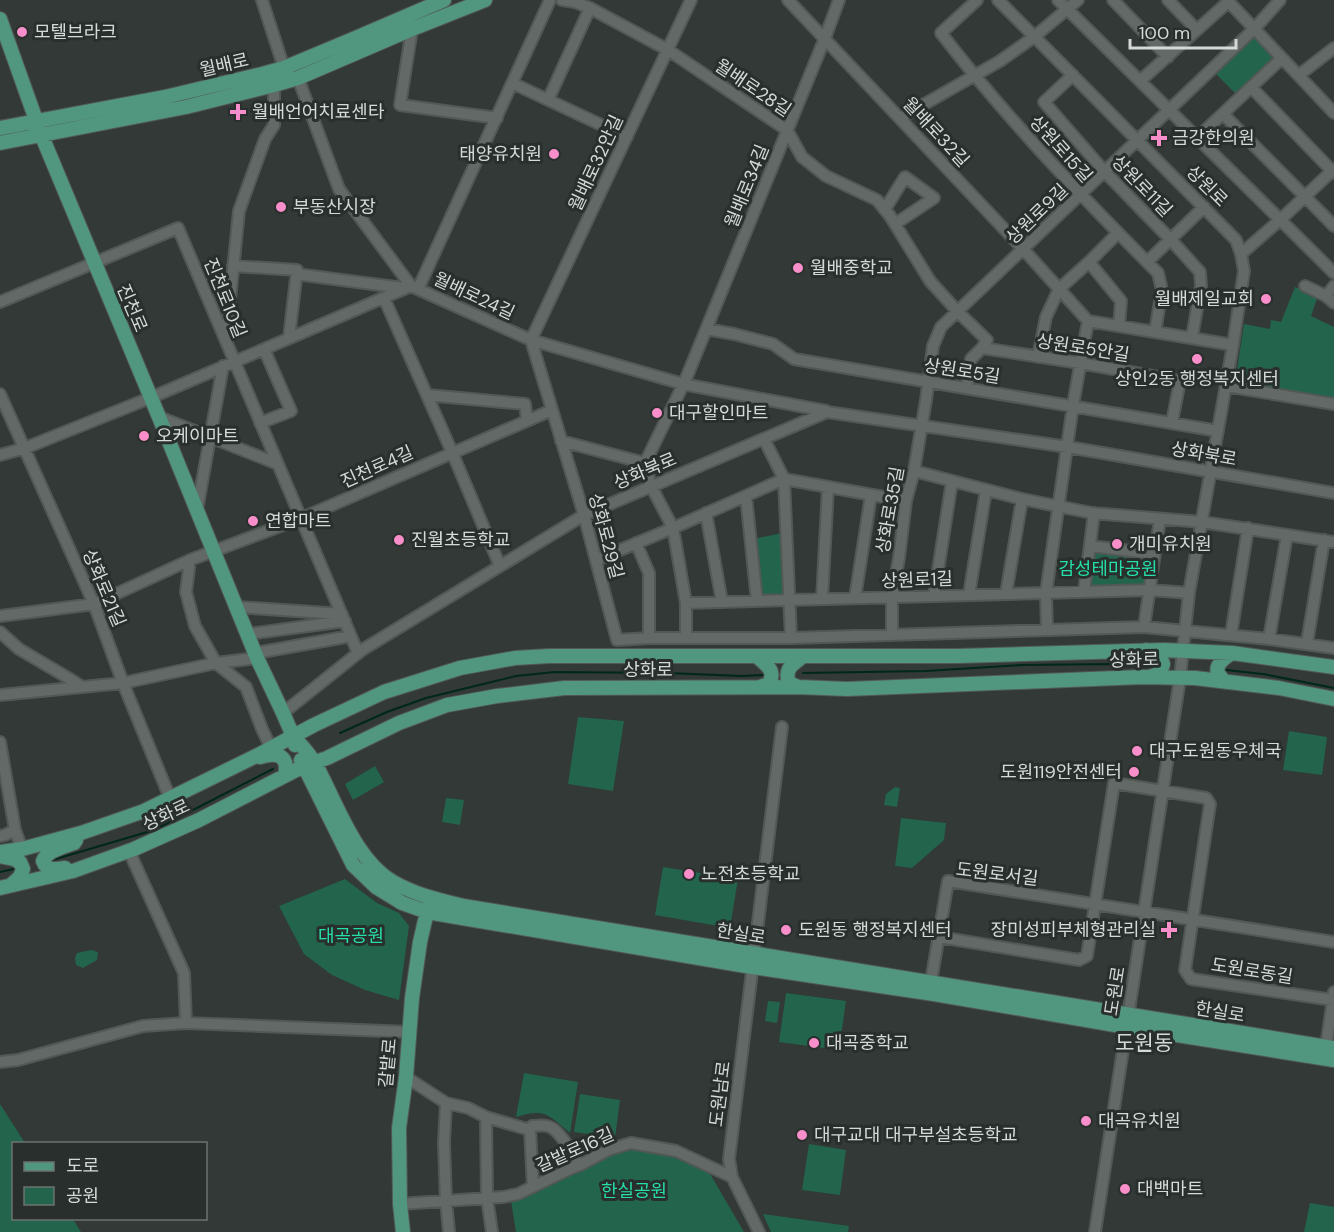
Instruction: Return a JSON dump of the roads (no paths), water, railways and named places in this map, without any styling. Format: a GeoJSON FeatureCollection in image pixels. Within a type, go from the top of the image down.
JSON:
{"type":"FeatureCollection","features":[{"type":"Feature","properties":{"kind":"main road","name":"월배로"},"geometry":{"type":"LineString","coordinates":[[0,142],[38,128],[284,68],[444,0]]}},
{"type":"Feature","properties":{"kind":"main road","name":"월배로"},"geometry":{"type":"LineString","coordinates":[[0,128],[38,128],[186,107],[274,85],[298,78],[485,0]]}},
{"type":"Feature","properties":{"kind":"main road","name":"진천로"},"geometry":{"type":"LineString","coordinates":[[0,19],[38,128],[93,263],[257,656],[293,736]]}},
{"type":"Feature","properties":{"kind":"main road"},"geometry":{"type":"LineString","coordinates":[[1146,650],[1160,656],[1163,664],[1162,670],[1148,677]]}},
{"type":"Feature","properties":{"kind":"main road","name":"상화로"},"geometry":{"type":"LineString","coordinates":[[0,854],[81,833],[144,811],[384,692],[460,668],[504,660],[549,656],[958,656],[1182,650],[1232,653],[1334,667]]}},
{"type":"Feature","properties":{"kind":"main road"},"geometry":{"type":"LineString","coordinates":[[1226,682],[1217,672],[1218,664],[1232,653]]}},
{"type":"Feature","properties":{"kind":"main road"},"geometry":{"type":"LineString","coordinates":[[758,657],[770,669],[772,675],[769,684],[760,687]]}},
{"type":"Feature","properties":{"kind":"main road"},"geometry":{"type":"LineString","coordinates":[[798,687],[789,683],[787,674],[789,668],[802,657]]}},
{"type":"Feature","properties":{"kind":"main road","name":"상화로"},"geometry":{"type":"LineString","coordinates":[[4,887],[73,872],[129,851],[199,820],[309,764],[327,758],[399,723],[447,705],[496,696],[564,688],[847,688],[1148,677],[1195,678],[1279,688],[1334,699]]}},
{"type":"Feature","properties":{"kind":"main road","name":"한실로"},"geometry":{"type":"LineString","coordinates":[[293,736],[297,750],[309,764]]}},
{"type":"Feature","properties":{"kind":"main road","name":"한실로"},"geometry":{"type":"LineString","coordinates":[[293,736],[309,764],[352,865],[376,887],[402,903],[428,905],[934,994],[1330,1048]]}},
{"type":"Feature","properties":{"kind":"main road"},"geometry":{"type":"LineString","coordinates":[[285,776],[294,766],[297,750]]}},
{"type":"Feature","properties":{"kind":"main road"},"geometry":{"type":"LineString","coordinates":[[249,760],[273,754],[280,755],[286,765],[285,776]]}},
{"type":"Feature","properties":{"kind":"main road"},"geometry":{"type":"LineString","coordinates":[[81,833],[74,843],[47,854],[44,857],[44,865],[52,870],[100,862]]}},
{"type":"Feature","properties":{"kind":"main road"},"geometry":{"type":"LineString","coordinates":[[0,854],[20,862],[23,869],[20,877],[4,887]]}},
{"type":"Feature","properties":{"kind":"main road","name":"갈밭로"},"geometry":{"type":"LineString","coordinates":[[403,1232],[400,1204],[399,1128],[415,976],[428,905]]}},
{"type":"Feature","properties":{"kind":"main road","name":"한실로"},"geometry":{"type":"LineString","coordinates":[[753,961],[931,982],[1127,1022],[1334,1060]]}},
{"type":"Feature","properties":{"kind":"street"},"geometry":{"type":"LineString","coordinates":[[262,0],[284,68]]}},
{"type":"Feature","properties":{"kind":"street"},"geometry":{"type":"LineString","coordinates":[[0,454],[25,448],[150,398],[411,288],[497,118],[550,0]]}},
{"type":"Feature","properties":{"kind":"street","name":"월배로28길"},"geometry":{"type":"LineString","coordinates":[[562,0],[590,8],[668,50],[787,130],[802,157],[826,176],[877,200],[895,224],[930,281],[958,312]]}},
{"type":"Feature","properties":{"kind":"street","name":"월배로32안길"},"geometry":{"type":"LineString","coordinates":[[531,340],[692,0]]}},
{"type":"Feature","properties":{"kind":"street","name":"월배로32길"},"geometry":{"type":"LineString","coordinates":[[788,0],[1088,321]]}},
{"type":"Feature","properties":{"kind":"street","name":"월배로34길"},"geometry":{"type":"LineString","coordinates":[[683,384],[839,0]]}},
{"type":"Feature","properties":{"kind":"street","name":"상원로15길"},"geometry":{"type":"LineString","coordinates":[[977,0],[940,33],[974,76],[1080,195],[1158,273],[1162,290],[1155,332]]}},
{"type":"Feature","properties":{"kind":"street","name":"상원로"},"geometry":{"type":"LineString","coordinates":[[998,0],[1236,240],[1241,254],[1244,271],[1189,593],[1180,678]]}},
{"type":"Feature","properties":{"kind":"street"},"geometry":{"type":"LineString","coordinates":[[1058,0],[1334,273]]}},
{"type":"Feature","properties":{"kind":"street"},"geometry":{"type":"LineString","coordinates":[[900,118],[1000,61],[1034,37],[1078,0]]}},
{"type":"Feature","properties":{"kind":"street"},"geometry":{"type":"LineString","coordinates":[[1113,0],[1168,57]]}},
{"type":"Feature","properties":{"kind":"street"},"geometry":{"type":"LineString","coordinates":[[1168,0],[1197,30]]}},
{"type":"Feature","properties":{"kind":"street","name":"상원로9길"},"geometry":{"type":"LineString","coordinates":[[921,426],[933,346],[941,327],[1254,29],[1280,0]]}},
{"type":"Feature","properties":{"kind":"street"},"geometry":{"type":"LineString","coordinates":[[1140,81],[1227,1],[1334,113]]}},
{"type":"Feature","properties":{"kind":"street"},"geometry":{"type":"LineString","coordinates":[[548,100],[590,8]]}},
{"type":"Feature","properties":{"kind":"street"},"geometry":{"type":"LineString","coordinates":[[412,29],[400,105],[497,118]]}},
{"type":"Feature","properties":{"kind":"street"},"geometry":{"type":"LineString","coordinates":[[1299,75],[1334,48]]}},
{"type":"Feature","properties":{"kind":"street"},"geometry":{"type":"LineString","coordinates":[[1197,138],[1282,58]]}},
{"type":"Feature","properties":{"kind":"street","name":"상원로11길"},"geometry":{"type":"LineString","coordinates":[[1073,75],[1044,102],[1105,172],[1200,272],[1201,286],[1192,337]]}},
{"type":"Feature","properties":{"kind":"street","name":"월배로24길"},"geometry":{"type":"LineString","coordinates":[[298,78],[339,189],[411,288],[531,340],[683,384],[827,412]]}},
{"type":"Feature","properties":{"kind":"street"},"geometry":{"type":"LineString","coordinates":[[513,84],[627,137]]}},
{"type":"Feature","properties":{"kind":"street"},"geometry":{"type":"LineString","coordinates":[[225,342],[239,211],[265,139],[274,125],[274,85]]}},
{"type":"Feature","properties":{"kind":"street"},"geometry":{"type":"LineString","coordinates":[[1241,254],[1333,171],[1251,87]]}},
{"type":"Feature","properties":{"kind":"street"},"geometry":{"type":"LineString","coordinates":[[1223,114],[1334,226]]}},
{"type":"Feature","properties":{"kind":"street"},"geometry":{"type":"LineString","coordinates":[[885,209],[905,177],[934,198],[895,224]]}},
{"type":"Feature","properties":{"kind":"street"},"geometry":{"type":"LineString","coordinates":[[1147,262],[1204,207]]}},
{"type":"Feature","properties":{"kind":"street","name":"진천로10길"},"geometry":{"type":"LineString","coordinates":[[93,263],[178,228],[225,342],[228,364],[260,423],[358,653]]}},
{"type":"Feature","properties":{"kind":"street"},"geometry":{"type":"LineString","coordinates":[[1038,357],[1046,317],[1059,289],[1118,233]]}},
{"type":"Feature","properties":{"kind":"street"},"geometry":{"type":"LineString","coordinates":[[1089,262],[1121,301],[1119,326]]}},
{"type":"Feature","properties":{"kind":"street"},"geometry":{"type":"LineString","coordinates":[[0,302],[93,263]]}},
{"type":"Feature","properties":{"kind":"street"},"geometry":{"type":"LineString","coordinates":[[233,266],[411,288]]}},
{"type":"Feature","properties":{"kind":"street"},"geometry":{"type":"LineString","coordinates":[[289,338],[296,272]]}},
{"type":"Feature","properties":{"kind":"street"},"geometry":{"type":"LineString","coordinates":[[1305,286],[1330,299],[1334,286]]}},
{"type":"Feature","properties":{"kind":"street"},"geometry":{"type":"LineString","coordinates":[[384,298],[500,566]]}},
{"type":"Feature","properties":{"kind":"street"},"geometry":{"type":"LineString","coordinates":[[958,312],[987,340],[971,358],[967,388]]}},
{"type":"Feature","properties":{"kind":"street"},"geometry":{"type":"LineString","coordinates":[[1047,630],[1046,593],[1073,405],[1088,321],[1233,345]]}},
{"type":"Feature","properties":{"kind":"street","name":"상원로5길"},"geometry":{"type":"LineString","coordinates":[[706,329],[772,344],[794,359],[1218,430]]}},
{"type":"Feature","properties":{"kind":"street","name":"상화로29길"},"geometry":{"type":"LineString","coordinates":[[531,340],[584,515],[617,640],[649,638]]}},
{"type":"Feature","properties":{"kind":"street","name":"상원로5안길"},"geometry":{"type":"LineString","coordinates":[[982,348],[1180,381],[1172,422]]}},
{"type":"Feature","properties":{"kind":"street"},"geometry":{"type":"LineString","coordinates":[[260,423],[291,411],[264,349]]}},
{"type":"Feature","properties":{"kind":"street"},"geometry":{"type":"LineString","coordinates":[[197,512],[209,437],[228,364]]}},
{"type":"Feature","properties":{"kind":"street"},"geometry":{"type":"LineString","coordinates":[[683,384],[645,463],[651,486],[672,528],[686,603],[686,638]]}},
{"type":"Feature","properties":{"kind":"street"},"geometry":{"type":"LineString","coordinates":[[1226,386],[1334,404]]}},
{"type":"Feature","properties":{"kind":"street","name":"상화로21길"},"geometry":{"type":"LineString","coordinates":[[0,394],[94,604],[123,683],[170,798]]}},
{"type":"Feature","properties":{"kind":"street"},"geometry":{"type":"LineString","coordinates":[[427,395],[525,404],[527,420]]}},
{"type":"Feature","properties":{"kind":"street","name":"진천로4길"},"geometry":{"type":"LineString","coordinates":[[0,616],[94,604],[190,560],[302,518],[552,410]]}},
{"type":"Feature","properties":{"kind":"street","name":"상화북로"},"geometry":{"type":"LineString","coordinates":[[283,713],[358,653],[584,515],[827,412],[1068,447],[1334,493]]}},
{"type":"Feature","properties":{"kind":"street"},"geometry":{"type":"LineString","coordinates":[[159,417],[278,464]]}},
{"type":"Feature","properties":{"kind":"street","name":"상화로35길"},"geometry":{"type":"LineString","coordinates":[[892,635],[892,597],[906,501],[914,471],[921,426]]}},
{"type":"Feature","properties":{"kind":"street"},"geometry":{"type":"LineString","coordinates":[[764,439],[784,479],[791,638]]}},
{"type":"Feature","properties":{"kind":"street"},"geometry":{"type":"LineString","coordinates":[[561,441],[645,463]]}},
{"type":"Feature","properties":{"kind":"street"},"geometry":{"type":"LineString","coordinates":[[914,471],[1022,500],[1058,507],[1094,513],[1202,522],[1329,541],[1307,643]]}},
{"type":"Feature","properties":{"kind":"street"},"geometry":{"type":"LineString","coordinates":[[596,560],[784,479],[906,501]]}},
{"type":"Feature","properties":{"kind":"street"},"geometry":{"type":"LineString","coordinates":[[934,596],[952,481]]}},
{"type":"Feature","properties":{"kind":"street"},"geometry":{"type":"LineString","coordinates":[[822,599],[828,487]]}},
{"type":"Feature","properties":{"kind":"street"},"geometry":{"type":"LineString","coordinates":[[969,595],[986,490]]}},
{"type":"Feature","properties":{"kind":"street"},"geometry":{"type":"LineString","coordinates":[[855,598],[871,495]]}},
{"type":"Feature","properties":{"kind":"street"},"geometry":{"type":"LineString","coordinates":[[746,496],[757,601]]}},
{"type":"Feature","properties":{"kind":"street"},"geometry":{"type":"LineString","coordinates":[[1006,594],[1022,500]]}},
{"type":"Feature","properties":{"kind":"street"},"geometry":{"type":"LineString","coordinates":[[706,513],[722,602]]}},
{"type":"Feature","properties":{"kind":"street"},"geometry":{"type":"LineString","coordinates":[[1084,592],[1094,513]]}},
{"type":"Feature","properties":{"kind":"street"},"geometry":{"type":"LineString","coordinates":[[1144,627],[1160,519]]}},
{"type":"Feature","properties":{"kind":"street"},"geometry":{"type":"LineString","coordinates":[[1231,635],[1248,528]]}},
{"type":"Feature","properties":{"kind":"street"},"geometry":{"type":"LineString","coordinates":[[1269,639],[1287,535]]}},
{"type":"Feature","properties":{"kind":"street"},"geometry":{"type":"LineString","coordinates":[[636,543],[649,573],[649,638],[791,638],[1144,627],[1307,643],[1334,648]]}},
{"type":"Feature","properties":{"kind":"street"},"geometry":{"type":"LineString","coordinates":[[1090,546],[1155,554]]}},
{"type":"Feature","properties":{"kind":"street"},"geometry":{"type":"LineString","coordinates":[[190,560],[186,592],[195,626],[216,663],[246,687],[271,748]]}},
{"type":"Feature","properties":{"kind":"street","name":"상원로1길"},"geometry":{"type":"LineString","coordinates":[[686,603],[1150,590],[1189,593]]}},
{"type":"Feature","properties":{"kind":"street"},"geometry":{"type":"LineString","coordinates":[[237,607],[343,618]]}},
{"type":"Feature","properties":{"kind":"street"},"geometry":{"type":"LineString","coordinates":[[248,634],[343,618]]}},
{"type":"Feature","properties":{"kind":"street"},"geometry":{"type":"LineString","coordinates":[[0,632],[19,649],[82,687]]}},
{"type":"Feature","properties":{"kind":"street"},"geometry":{"type":"LineString","coordinates":[[0,695],[123,683],[351,636]]}},
{"type":"Feature","properties":{"kind":"street","name":"도원로"},"geometry":{"type":"LineString","coordinates":[[1095,1232],[1180,678]]}},
{"type":"Feature","properties":{"kind":"street","name":"도원남로"},"geometry":{"type":"LineString","coordinates":[[759,1232],[732,1177],[729,1160],[782,727]]}},
{"type":"Feature","properties":{"kind":"street"},"geometry":{"type":"LineString","coordinates":[[0,742],[15,830],[22,849]]}},
{"type":"Feature","properties":{"kind":"street"},"geometry":{"type":"LineString","coordinates":[[939,937],[1079,960],[1087,956],[1114,783],[1206,798],[1210,804],[1192,920]]}},
{"type":"Feature","properties":{"kind":"street"},"geometry":{"type":"LineString","coordinates":[[0,836],[15,830]]}},
{"type":"Feature","properties":{"kind":"street"},"geometry":{"type":"LineString","coordinates":[[129,851],[184,973],[186,1023]]}},
{"type":"Feature","properties":{"kind":"street","name":"도원로서길"},"geometry":{"type":"LineString","coordinates":[[931,982],[948,881],[1144,913]]}},
{"type":"Feature","properties":{"kind":"street"},"geometry":{"type":"LineString","coordinates":[[1144,913],[1334,942]]}},
{"type":"Feature","properties":{"kind":"street","name":"도원로동길"},"geometry":{"type":"LineString","coordinates":[[1192,920],[1185,970],[1191,979],[1333,996],[1330,1048]]}},
{"type":"Feature","properties":{"kind":"street"},"geometry":{"type":"LineString","coordinates":[[0,1062],[18,1060],[143,1026],[186,1023],[409,1032]]}},
{"type":"Feature","properties":{"kind":"street"},"geometry":{"type":"LineString","coordinates":[[406,1077],[446,1103],[468,1108],[486,1117],[530,1130],[532,1126],[543,1125],[552,1128],[580,1165]]}},
{"type":"Feature","properties":{"kind":"street"},"geometry":{"type":"LineString","coordinates":[[446,1103],[444,1143],[449,1232]]}},
{"type":"Feature","properties":{"kind":"street"},"geometry":{"type":"LineString","coordinates":[[486,1117],[487,1198],[492,1232]]}},
{"type":"Feature","properties":{"kind":"street","name":"갈밭로16길"},"geometry":{"type":"LineString","coordinates":[[530,1130],[533,1187]]}},
{"type":"Feature","properties":{"kind":"street","name":"갈밭로16길"},"geometry":{"type":"LineString","coordinates":[[400,1204],[510,1196],[608,1150],[631,1143],[675,1151],[732,1177]]}},
{"type":"Feature","properties":{"kind":"waterway"},"geometry":{"type":"LineString","coordinates":[[803,673],[926,671],[1022,665],[1154,666]]}},
{"type":"Feature","properties":{"kind":"waterway"},"geometry":{"type":"LineString","coordinates":[[1226,670],[1263,674],[1334,688]]}},
{"type":"Feature","properties":{"kind":"waterway"},"geometry":{"type":"LineString","coordinates":[[340,733],[426,698],[516,676],[555,672],[765,675]]}},
{"type":"Feature","properties":{"kind":"waterway"},"geometry":{"type":"LineString","coordinates":[[49,861],[154,830],[273,769]]}},
{"type":"Feature","properties":{"kind":"waterway"},"geometry":{"type":"LineString","coordinates":[[0,872],[14,869]]}},
{"type":"Feature","properties":{"kind":"place","name":"모텔브라크"},"geometry":{"type":"Point","coordinates":[22,32]}},
{"type":"Feature","properties":{"kind":"place","name":"월배언어치료센타"},"geometry":{"type":"Point","coordinates":[238,112]}},
{"type":"Feature","properties":{"kind":"place","name":"금강한의원"},"geometry":{"type":"Point","coordinates":[1159,138]}},
{"type":"Feature","properties":{"kind":"place","name":"태양유치원"},"geometry":{"type":"Point","coordinates":[554,154]}},
{"type":"Feature","properties":{"kind":"place","name":"부동산시장"},"geometry":{"type":"Point","coordinates":[281,207]}},
{"type":"Feature","properties":{"kind":"place","name":"월배중학교"},"geometry":{"type":"Point","coordinates":[798,268]}},
{"type":"Feature","properties":{"kind":"place","name":"월배제일교회"},"geometry":{"type":"Point","coordinates":[1266,299]}},
{"type":"Feature","properties":{"kind":"place","name":"상인2동 행정복지센터"},"geometry":{"type":"Point","coordinates":[1197,359]}},
{"type":"Feature","properties":{"kind":"place","name":"대구할인마트"},"geometry":{"type":"Point","coordinates":[657,413]}},
{"type":"Feature","properties":{"kind":"place","name":"오케이마트"},"geometry":{"type":"Point","coordinates":[144,436]}},
{"type":"Feature","properties":{"kind":"place","name":"연합마트"},"geometry":{"type":"Point","coordinates":[253,521]}},
{"type":"Feature","properties":{"kind":"place","name":"진월초등학교"},"geometry":{"type":"Point","coordinates":[399,540]}},
{"type":"Feature","properties":{"kind":"place","name":"개미유치원"},"geometry":{"type":"Point","coordinates":[1117,544]}},
{"type":"Feature","properties":{"kind":"place","name":"대구도원동우체국"},"geometry":{"type":"Point","coordinates":[1137,751]}},
{"type":"Feature","properties":{"kind":"place","name":"도원119안전센터"},"geometry":{"type":"Point","coordinates":[1134,772]}},
{"type":"Feature","properties":{"kind":"place","name":"노전초등학교"},"geometry":{"type":"Point","coordinates":[689,874]}},
{"type":"Feature","properties":{"kind":"place","name":"도원동 행정복지센터"},"geometry":{"type":"Point","coordinates":[786,930]}},
{"type":"Feature","properties":{"kind":"place","name":"장미성피부체형관리실"},"geometry":{"type":"Point","coordinates":[1169,930]}},
{"type":"Feature","properties":{"kind":"place","name":"대곡중학교"},"geometry":{"type":"Point","coordinates":[814,1043]}},
{"type":"Feature","properties":{"kind":"place","name":"대곡유치원"},"geometry":{"type":"Point","coordinates":[1086,1121]}},
{"type":"Feature","properties":{"kind":"place","name":"대구교대 대구부설초등학교"},"geometry":{"type":"Point","coordinates":[802,1135]}},
{"type":"Feature","properties":{"kind":"place","name":"대백마트"},"geometry":{"type":"Point","coordinates":[1125,1189]}},
{"type":"Feature","properties":{"kind":"district","name":"도원동"},"geometry":{"type":"Point","coordinates":[1144,1043]}},
{"type":"Feature","properties":{"kind":"park label","name":"감성테마공원"},"geometry":{"type":"Point","coordinates":[1108,569]}},
{"type":"Feature","properties":{"kind":"park label","name":"대곡공원"},"geometry":{"type":"Point","coordinates":[351,936]}},
{"type":"Feature","properties":{"kind":"park label","name":"한실공원"},"geometry":{"type":"Point","coordinates":[634,1191]}}]}
